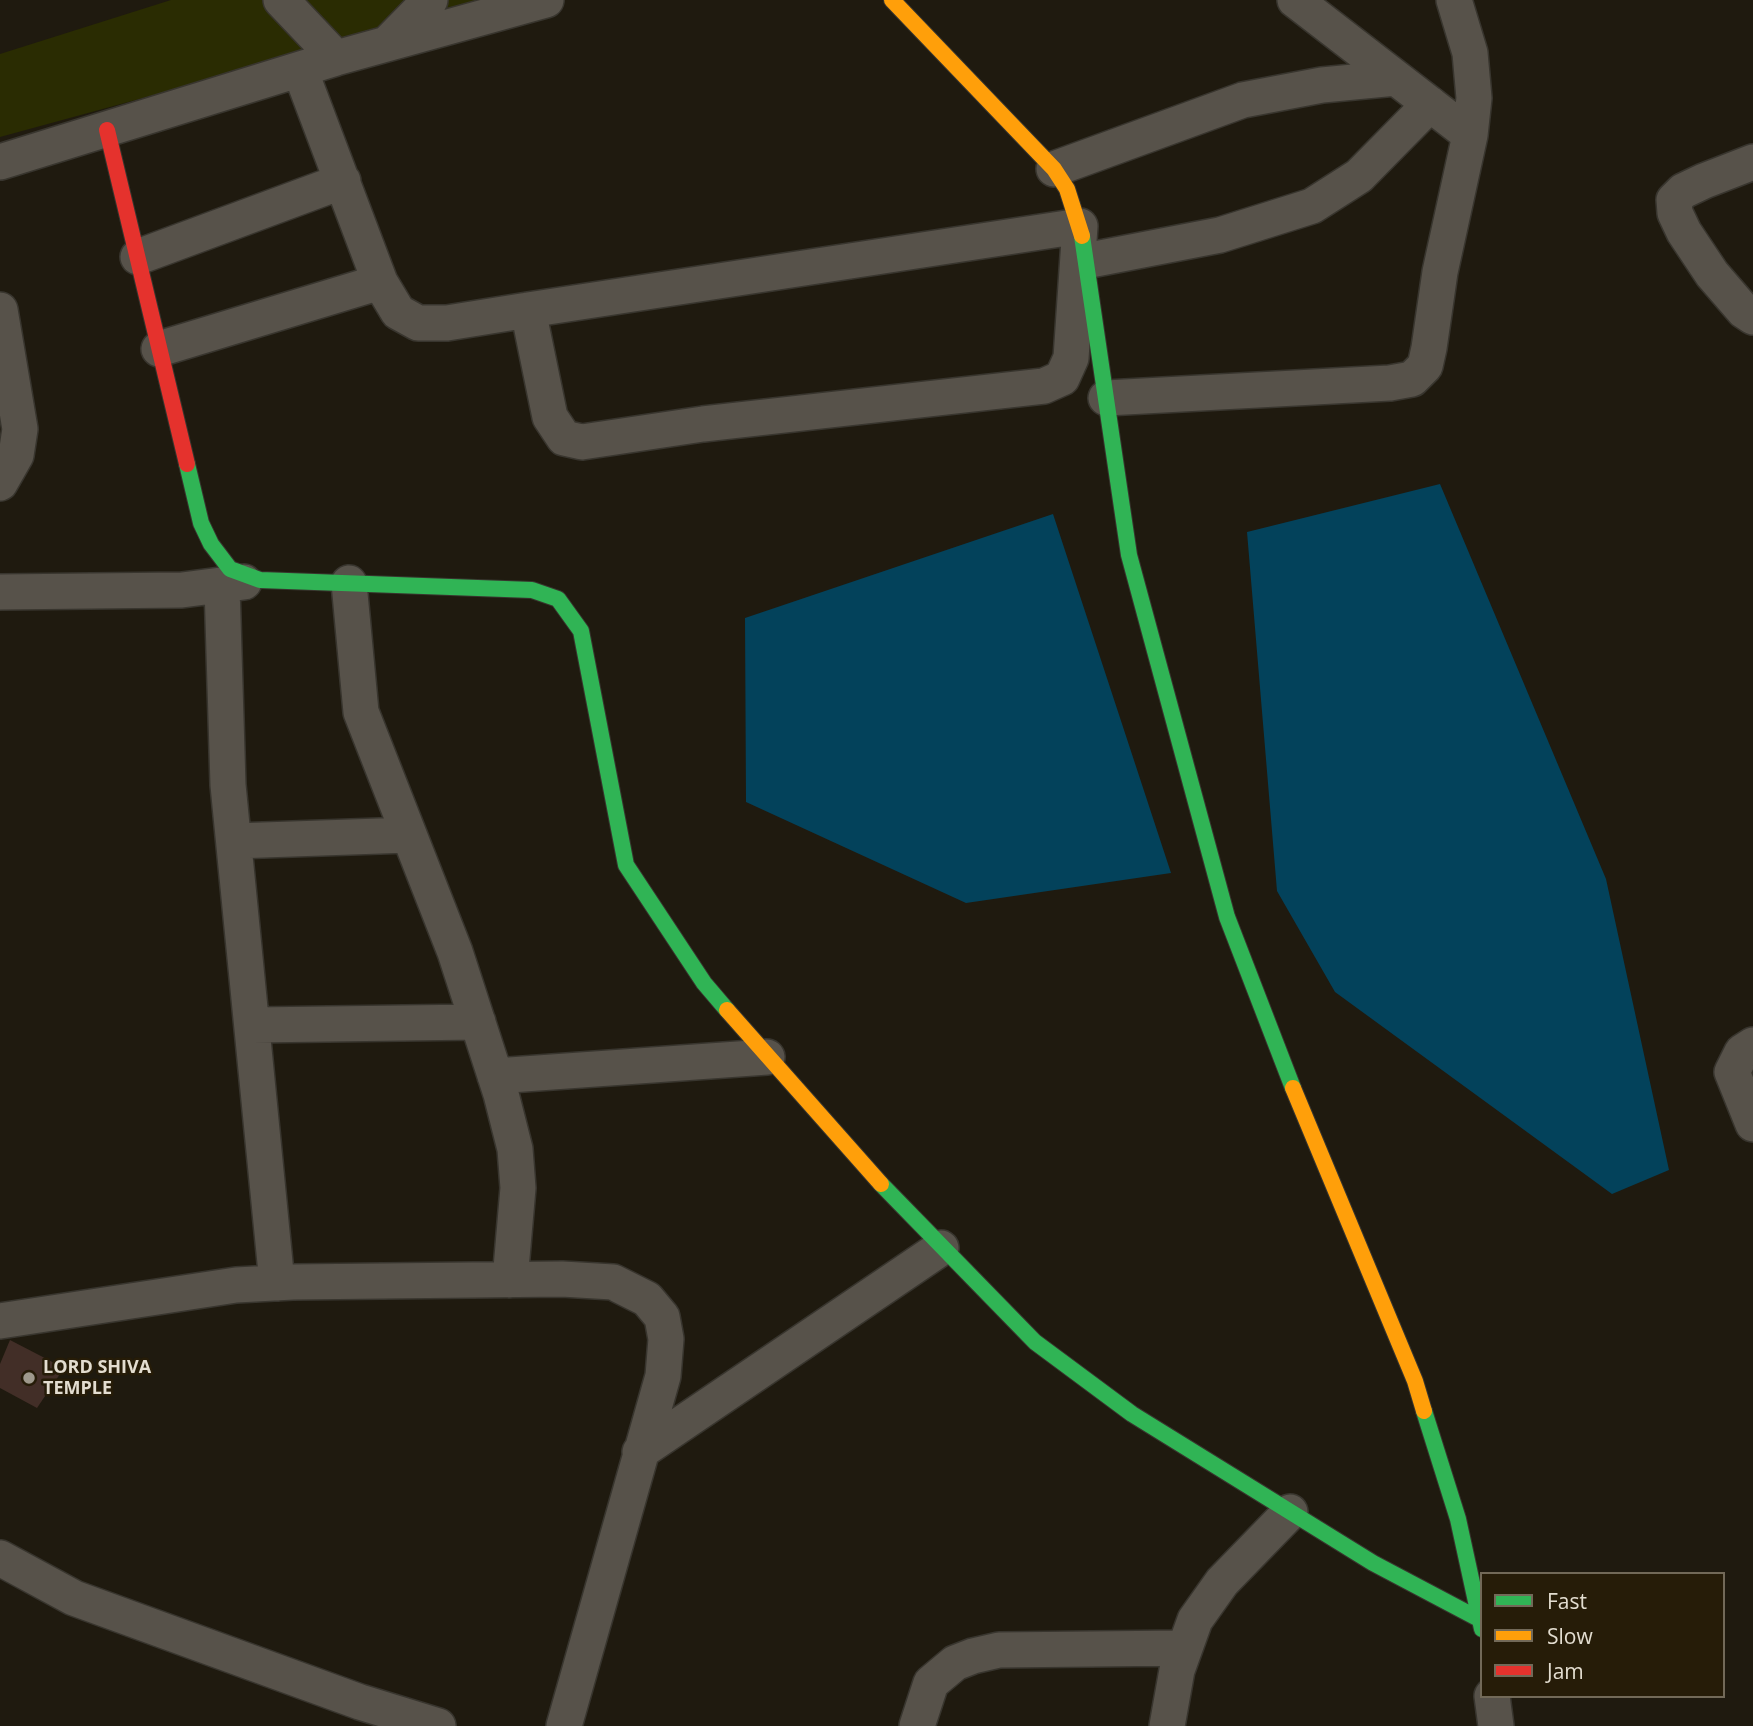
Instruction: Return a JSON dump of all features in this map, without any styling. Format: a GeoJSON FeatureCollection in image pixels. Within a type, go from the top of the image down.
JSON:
{"type":"FeatureCollection","features":[{"type":"Feature","properties":{"kind":"street"},"geometry":{"type":"LineString","coordinates":[[281,0],[337,58]]}},
{"type":"Feature","properties":{"kind":"street"},"geometry":{"type":"LineString","coordinates":[[387,44],[430,0]]}},
{"type":"Feature","properties":{"kind":"street"},"geometry":{"type":"LineString","coordinates":[[0,161],[337,58],[546,0]]}},
{"type":"Feature","properties":{"kind":"street"},"geometry":{"type":"LineString","coordinates":[[892,0],[1054,169],[1067,189],[1080,226],[1129,555],[1227,917],[1321,1160],[1415,1381],[1458,1519],[1480,1619]]}},
{"type":"Feature","properties":{"kind":"street"},"geometry":{"type":"LineString","coordinates":[[1294,0],[1470,135]]}},
{"type":"Feature","properties":{"kind":"street"},"geometry":{"type":"LineString","coordinates":[[1106,398],[1390,383],[1412,379],[1424,366],[1440,272],[1470,135],[1474,98],[1470,53],[1454,0]]}},
{"type":"Feature","properties":{"kind":"street"},"geometry":{"type":"LineString","coordinates":[[300,70],[380,282],[398,312],[418,323],[447,323],[1080,226]]}},
{"type":"Feature","properties":{"kind":"street"},"geometry":{"type":"LineString","coordinates":[[1054,169],[1243,100],[1322,85],[1396,78]]}},
{"type":"Feature","properties":{"kind":"street"},"geometry":{"type":"LineString","coordinates":[[1084,261],[1220,235],[1311,206],[1359,176],[1430,104]]}},
{"type":"Feature","properties":{"kind":"street"},"geometry":{"type":"LineString","coordinates":[[107,130],[201,523],[211,544],[230,569],[260,580]]}},
{"type":"Feature","properties":{"kind":"street"},"geometry":{"type":"LineString","coordinates":[[1753,162],[1683,191],[1674,200],[1675,213],[1691,243],[1713,274],[1744,311],[1753,317]]}},
{"type":"Feature","properties":{"kind":"street"},"geometry":{"type":"LineString","coordinates":[[138,257],[342,181]]}},
{"type":"Feature","properties":{"kind":"street"},"geometry":{"type":"LineString","coordinates":[[528,310],[550,417],[564,438],[582,442],[703,424],[1044,386],[1062,378],[1071,358],[1080,226]]}},
{"type":"Feature","properties":{"kind":"street"},"geometry":{"type":"LineString","coordinates":[[159,349],[380,282]]}},
{"type":"Feature","properties":{"kind":"street"},"geometry":{"type":"LineString","coordinates":[[0,310],[20,429],[16,455],[0,483]]}},
{"type":"Feature","properties":{"kind":"street"},"geometry":{"type":"LineString","coordinates":[[0,592],[182,590],[260,580],[532,590],[558,599],[581,631],[626,865],[704,984],[767,1057],[940,1248],[1035,1342],[1132,1414],[1373,1563],[1480,1623]]}},
{"type":"Feature","properties":{"kind":"street"},"geometry":{"type":"LineString","coordinates":[[349,583],[361,712],[455,952],[495,1076],[515,1149],[518,1188],[510,1280]]}},
{"type":"Feature","properties":{"kind":"street"},"geometry":{"type":"LineString","coordinates":[[222,586],[228,785],[277,1283]]}},
{"type":"Feature","properties":{"kind":"street"},"geometry":{"type":"LineString","coordinates":[[234,841],[409,835]]}},
{"type":"Feature","properties":{"kind":"street"},"geometry":{"type":"LineString","coordinates":[[253,1025],[478,1022]]}},
{"type":"Feature","properties":{"kind":"street"},"geometry":{"type":"LineString","coordinates":[[1753,1045],[1742,1052],[1732,1072],[1753,1124]]}},
{"type":"Feature","properties":{"kind":"street"},"geometry":{"type":"LineString","coordinates":[[495,1076],[767,1057]]}},
{"type":"Feature","properties":{"kind":"street"},"geometry":{"type":"LineString","coordinates":[[640,1452],[940,1248]]}},
{"type":"Feature","properties":{"kind":"street"},"geometry":{"type":"LineString","coordinates":[[0,1321],[236,1286],[277,1283],[510,1280],[613,1282],[647,1299],[662,1317],[666,1339],[663,1376],[564,1726]]}},
{"type":"Feature","properties":{"kind":"street"},"geometry":{"type":"LineString","coordinates":[[1167,1726],[1184,1648],[1195,1620],[1222,1582],[1290,1511]]}},
{"type":"Feature","properties":{"kind":"street"},"geometry":{"type":"LineString","coordinates":[[0,1558],[74,1598],[360,1702],[438,1726]]}},
{"type":"Feature","properties":{"kind":"street"},"geometry":{"type":"LineString","coordinates":[[917,1726],[931,1683],[955,1663],[973,1656],[999,1650],[1184,1648]]}},
{"type":"Feature","properties":{"kind":"street"},"geometry":{"type":"LineString","coordinates":[[1492,1698],[1496,1726]]}},
{"type":"Feature","properties":{"kind":"green space"},"geometry":{"type":"Polygon","coordinates":[[[171,0],[502,0],[0,137],[0,54],[171,0]]]}},
{"type":"Feature","properties":{"kind":"water"},"geometry":{"type":"Polygon","coordinates":[[[1440,484],[1606,879],[1669,1170],[1612,1194],[1335,992],[1277,891],[1247,532],[1440,484]]]}},
{"type":"Feature","properties":{"kind":"water"},"geometry":{"type":"Polygon","coordinates":[[[1053,514],[1171,873],[966,903],[746,802],[745,618],[1053,514]]]}},
{"type":"Feature","properties":{"kind":"building","name":"LORD SHIVA TEMPLE"},"geometry":{"type":"Polygon","coordinates":[[[10,1340],[64,1368],[37,1408],[0,1388],[0,1364],[10,1340]]]}},
{"type":"Feature","properties":{"kind":"traffic: fast"},"geometry":{"type":"LineString","coordinates":[[1082,236],[1129,555],[1227,917],[1293,1088]]}},
{"type":"Feature","properties":{"kind":"traffic: fast"},"geometry":{"type":"LineString","coordinates":[[187,464],[201,523],[211,544],[230,569],[260,580],[532,590],[558,599],[581,631],[626,865],[704,983],[727,1010]]}},
{"type":"Feature","properties":{"kind":"traffic: fast"},"geometry":{"type":"LineString","coordinates":[[881,1184],[1035,1342],[1132,1414],[1373,1563],[1479,1619]]}},
{"type":"Feature","properties":{"kind":"traffic: fast"},"geometry":{"type":"LineString","coordinates":[[1424,1411],[1458,1519],[1480,1620]]}},
{"type":"Feature","properties":{"kind":"traffic: slow"},"geometry":{"type":"LineString","coordinates":[[892,0],[1054,169],[1067,189],[1082,236]]}},
{"type":"Feature","properties":{"kind":"traffic: slow"},"geometry":{"type":"LineString","coordinates":[[727,1010],[881,1184]]}},
{"type":"Feature","properties":{"kind":"traffic: slow"},"geometry":{"type":"LineString","coordinates":[[1293,1088],[1415,1381],[1424,1411]]}},
{"type":"Feature","properties":{"kind":"traffic: jam"},"geometry":{"type":"LineString","coordinates":[[107,130],[187,464]]}},
{"type":"Feature","properties":{"kind":"place","name":"LORD SHIVA TEMPLE"},"geometry":{"type":"Point","coordinates":[29,1378]}}]}
